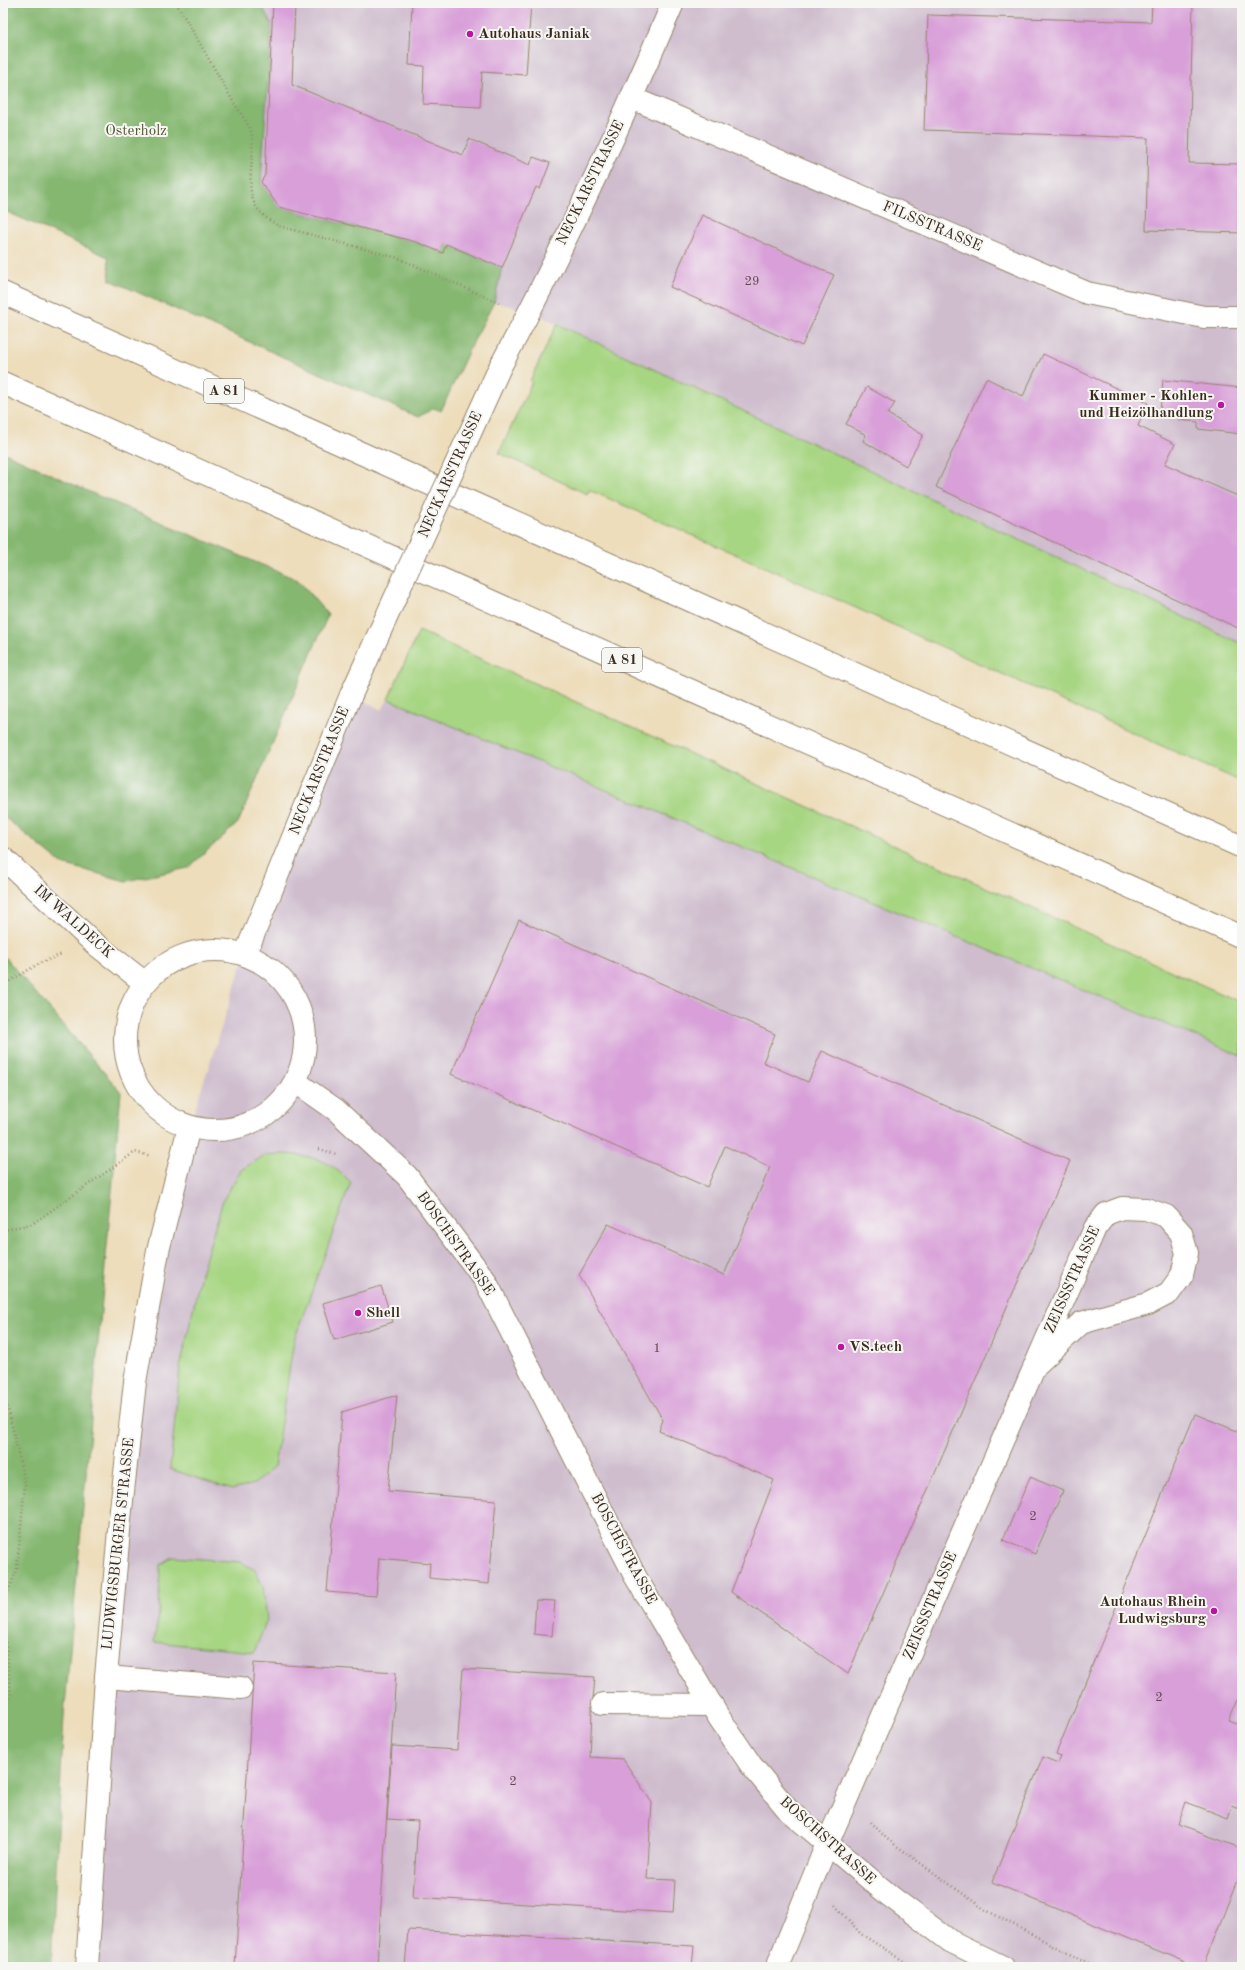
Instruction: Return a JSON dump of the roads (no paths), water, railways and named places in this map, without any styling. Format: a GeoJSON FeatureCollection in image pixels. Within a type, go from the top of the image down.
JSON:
{"type":"FeatureCollection","features":[{"type":"Feature","properties":{"kind":"main road","name":"NECKARSTRASSE"},"geometry":{"type":"LineString","coordinates":[[245,954],[351,695],[500,367],[530,311],[632,98],[674,3]]}},
{"type":"Feature","properties":{"kind":"main road","name":"FILSSTRASSE"},"geometry":{"type":"LineString","coordinates":[[632,98],[1087,293],[1204,317],[1242,317]]}},
{"type":"Feature","properties":{"kind":"main road","name":"A 81"},"geometry":{"type":"LineString","coordinates":[[3,292],[1242,847]]}},
{"type":"Feature","properties":{"kind":"main road","name":"A 81"},"geometry":{"type":"LineString","coordinates":[[3,383],[1242,937]]}},
{"type":"Feature","properties":{"kind":"main road","name":"IM WALDECK"},"geometry":{"type":"LineString","coordinates":[[3,858],[94,943],[145,983]]}},
{"type":"Feature","properties":{"kind":"main road"},"geometry":{"type":"LineString","coordinates":[[223,950],[245,954],[272,970],[282,981],[292,993],[304,1021],[305,1053],[296,1082],[281,1102],[262,1118],[239,1128],[214,1131],[189,1127],[166,1116],[147,1100],[133,1079],[126,1054],[126,1029],[132,1004],[145,983],[161,968],[180,957],[201,951],[223,950]]}},
{"type":"Feature","properties":{"kind":"main road","name":"BOSCHSTRASSE"},"geometry":{"type":"LineString","coordinates":[[296,1082],[336,1110],[407,1176],[485,1280],[635,1576],[712,1704],[751,1765],[789,1812],[890,1896],[950,1941],[1003,1967]]}},
{"type":"Feature","properties":{"kind":"main road","name":"LUDWIGSBURGER STRASSE"},"geometry":{"type":"LineString","coordinates":[[86,1967],[106,1677],[120,1519],[135,1382],[158,1251],[189,1127]]}},
{"type":"Feature","properties":{"kind":"main road","name":"ZEISSSTRASSE"},"geometry":{"type":"LineString","coordinates":[[777,1967],[848,1795],[1034,1368],[1095,1228],[1106,1214],[1122,1208],[1146,1209],[1166,1216],[1181,1233],[1187,1253],[1182,1275],[1170,1292],[1148,1304],[1081,1323],[1034,1368]]}},
{"type":"Feature","properties":{"kind":"main road"},"geometry":{"type":"LineString","coordinates":[[106,1677],[241,1688]]}},
{"type":"Feature","properties":{"kind":"main road"},"geometry":{"type":"LineString","coordinates":[[603,1704],[712,1704]]}},
{"type":"Feature","properties":{"kind":"place","name":"Autohaus Janiak"},"geometry":{"type":"Point","coordinates":[470,34]}},
{"type":"Feature","properties":{"kind":"place","name":"Kummer - Kohlen- und Heizölhandlung"},"geometry":{"type":"Point","coordinates":[1221,405]}},
{"type":"Feature","properties":{"kind":"place","name":"Shell"},"geometry":{"type":"Point","coordinates":[358,1313]}},
{"type":"Feature","properties":{"kind":"place","name":"VS.tech"},"geometry":{"type":"Point","coordinates":[841,1347]}},
{"type":"Feature","properties":{"kind":"place","name":"Autohaus Rhein Ludwigsburg"},"geometry":{"type":"Point","coordinates":[1214,1611]}},
{"type":"Feature","properties":{"kind":"park label","name":"Osterholz"},"geometry":{"type":"Point","coordinates":[136,131]}}]}
